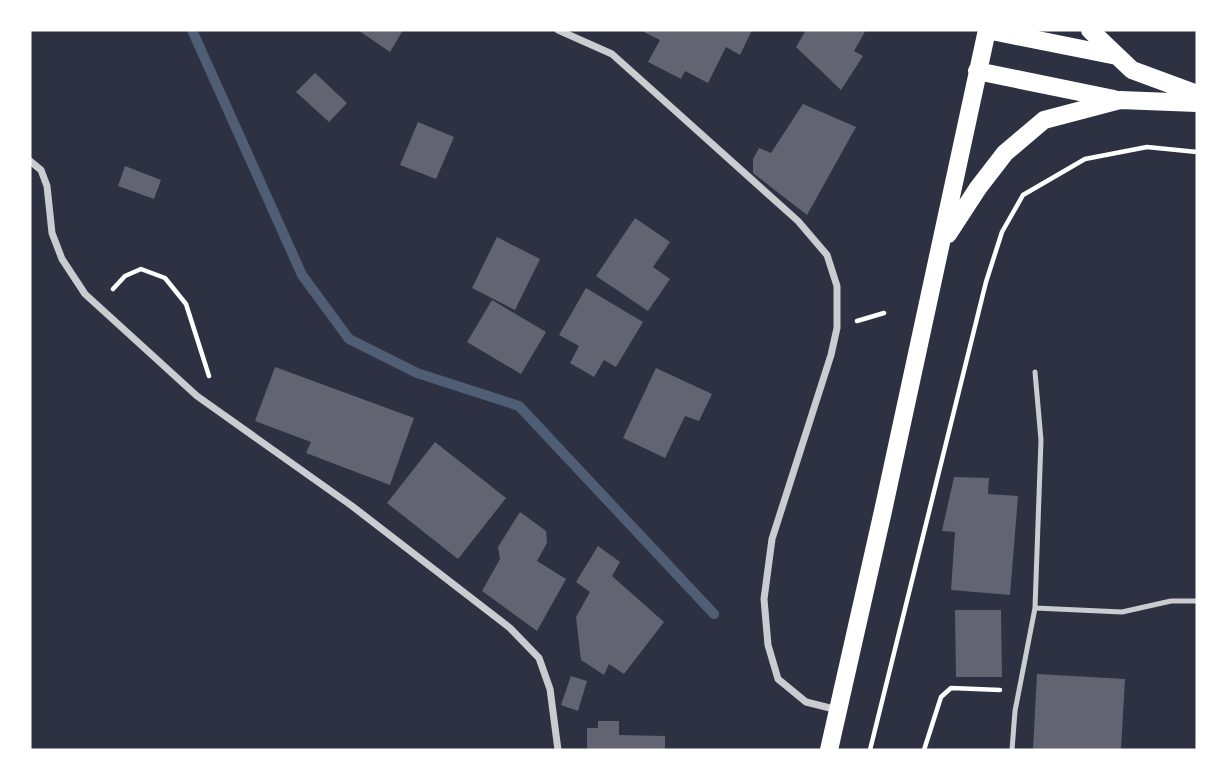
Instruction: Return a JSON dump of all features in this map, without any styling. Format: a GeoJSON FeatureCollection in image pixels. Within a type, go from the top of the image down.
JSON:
{"type":"FeatureCollection","features":[{"type":"Feature","properties":{"kind":"main road"},"geometry":{"type":"LineString","coordinates":[[829,750],[987,30],[1117,56]]}},
{"type":"Feature","properties":{"kind":"main road"},"geometry":{"type":"LineString","coordinates":[[1090,30],[1132,70],[1197,94]]}},
{"type":"Feature","properties":{"kind":"main road"},"geometry":{"type":"LineString","coordinates":[[977,71],[1120,100],[1197,103]]}},
{"type":"Feature","properties":{"kind":"main road"},"geometry":{"type":"LineString","coordinates":[[942,243],[1005,153],[1044,120],[1120,100]]}},
{"type":"Feature","properties":{"kind":"street"},"geometry":{"type":"LineString","coordinates":[[558,30],[612,54],[797,221],[827,255],[837,286],[836,328],[831,355],[772,539],[764,599],[768,645],[778,679],[806,702],[838,710]]}},
{"type":"Feature","properties":{"kind":"street"},"geometry":{"type":"LineString","coordinates":[[30,162],[41,170],[47,186],[52,233],[62,259],[85,294],[197,396],[352,506],[510,628],[539,658],[550,689],[558,750]]}},
{"type":"Feature","properties":{"kind":"lane"},"geometry":{"type":"LineString","coordinates":[[1012,750],[1018,692],[1035,608],[1041,440],[1035,372]]}},
{"type":"Feature","properties":{"kind":"lane"},"geometry":{"type":"LineString","coordinates":[[1035,608],[1122,612],[1171,601],[1197,601]]}},
{"type":"Feature","properties":{"kind":"path"},"geometry":{"type":"LineString","coordinates":[[870,750],[986,282],[1002,232],[1023,195],[1084,159],[1147,147],[1197,152]]}},
{"type":"Feature","properties":{"kind":"path"},"geometry":{"type":"LineString","coordinates":[[109,316],[112,289],[125,276],[141,269],[165,278],[186,304],[205,358],[218,410]]}},
{"type":"Feature","properties":{"kind":"path"},"geometry":{"type":"LineString","coordinates":[[924,750],[941,697],[951,688],[1018,692]]}},
{"type":"Feature","properties":{"kind":"building"},"geometry":{"type":"Polygon","coordinates":[[[358,30],[403,30],[390,52],[358,30]]]}},
{"type":"Feature","properties":{"kind":"building"},"geometry":{"type":"Polygon","coordinates":[[[640,30],[752,30],[740,55],[726,47],[708,83],[685,71],[681,79],[648,62],[660,40],[640,30]]]}},
{"type":"Feature","properties":{"kind":"building"},"geometry":{"type":"Polygon","coordinates":[[[806,30],[866,30],[854,51],[863,56],[841,90],[796,47],[806,30]]]}},
{"type":"Feature","properties":{"kind":"building"},"geometry":{"type":"Polygon","coordinates":[[[315,73],[347,103],[329,122],[296,92],[315,73]]]}},
{"type":"Feature","properties":{"kind":"building"},"geometry":{"type":"Polygon","coordinates":[[[803,104],[856,127],[807,215],[753,173],[753,159],[759,148],[771,153],[803,104]]]}},
{"type":"Feature","properties":{"kind":"building"},"geometry":{"type":"Polygon","coordinates":[[[418,122],[454,137],[436,179],[400,165],[418,122]]]}},
{"type":"Feature","properties":{"kind":"building"},"geometry":{"type":"Polygon","coordinates":[[[125,166],[161,180],[154,199],[118,186],[125,166]]]}},
{"type":"Feature","properties":{"kind":"building"},"geometry":{"type":"Polygon","coordinates":[[[635,218],[670,242],[653,267],[670,279],[648,311],[596,276],[635,218]]]}},
{"type":"Feature","properties":{"kind":"building"},"geometry":{"type":"Polygon","coordinates":[[[497,237],[540,259],[515,310],[472,288],[497,237]]]}},
{"type":"Feature","properties":{"kind":"building"},"geometry":{"type":"Polygon","coordinates":[[[586,288],[643,322],[616,367],[604,360],[594,377],[570,363],[579,346],[559,335],[586,288]]]}},
{"type":"Feature","properties":{"kind":"building"},"geometry":{"type":"Polygon","coordinates":[[[492,300],[546,332],[521,374],[467,342],[492,300]]]}},
{"type":"Feature","properties":{"kind":"building"},"geometry":{"type":"Polygon","coordinates":[[[275,367],[414,418],[390,485],[306,453],[311,442],[255,421],[275,367]]]}},
{"type":"Feature","properties":{"kind":"building"},"geometry":{"type":"Polygon","coordinates":[[[656,368],[712,394],[699,421],[685,416],[665,458],[623,438],[656,368]]]}},
{"type":"Feature","properties":{"kind":"building"},"geometry":{"type":"Polygon","coordinates":[[[435,442],[506,498],[458,559],[387,503],[435,442]]]}},
{"type":"Feature","properties":{"kind":"building"},"geometry":{"type":"Polygon","coordinates":[[[954,477],[989,478],[988,494],[1018,496],[1010,595],[951,590],[955,532],[942,531],[954,477]]]}},
{"type":"Feature","properties":{"kind":"building"},"geometry":{"type":"Polygon","coordinates":[[[520,512],[546,531],[547,543],[537,561],[566,579],[537,631],[482,591],[500,559],[498,547],[520,512]]]}},
{"type":"Feature","properties":{"kind":"building"},"geometry":{"type":"Polygon","coordinates":[[[598,546],[620,562],[612,576],[664,622],[624,674],[609,664],[604,675],[581,660],[576,617],[590,592],[576,582],[598,546]]]}},
{"type":"Feature","properties":{"kind":"building"},"geometry":{"type":"Polygon","coordinates":[[[955,610],[1001,610],[1002,677],[956,677],[955,610]]]}},
{"type":"Feature","properties":{"kind":"building"},"geometry":{"type":"Polygon","coordinates":[[[1037,674],[1125,679],[1121,750],[1033,750],[1037,674]]]}},
{"type":"Feature","properties":{"kind":"building"},"geometry":{"type":"Polygon","coordinates":[[[571,676],[587,681],[578,711],[561,705],[571,676]]]}},
{"type":"Feature","properties":{"kind":"building"},"geometry":{"type":"Polygon","coordinates":[[[598,721],[619,721],[619,735],[665,736],[665,750],[587,750],[587,728],[598,728],[598,721]]]}},
{"type":"Feature","properties":{"kind":"waterway"},"geometry":{"type":"LineString","coordinates":[[192,30],[302,275],[349,339],[417,373],[519,406],[714,614]]}}]}
